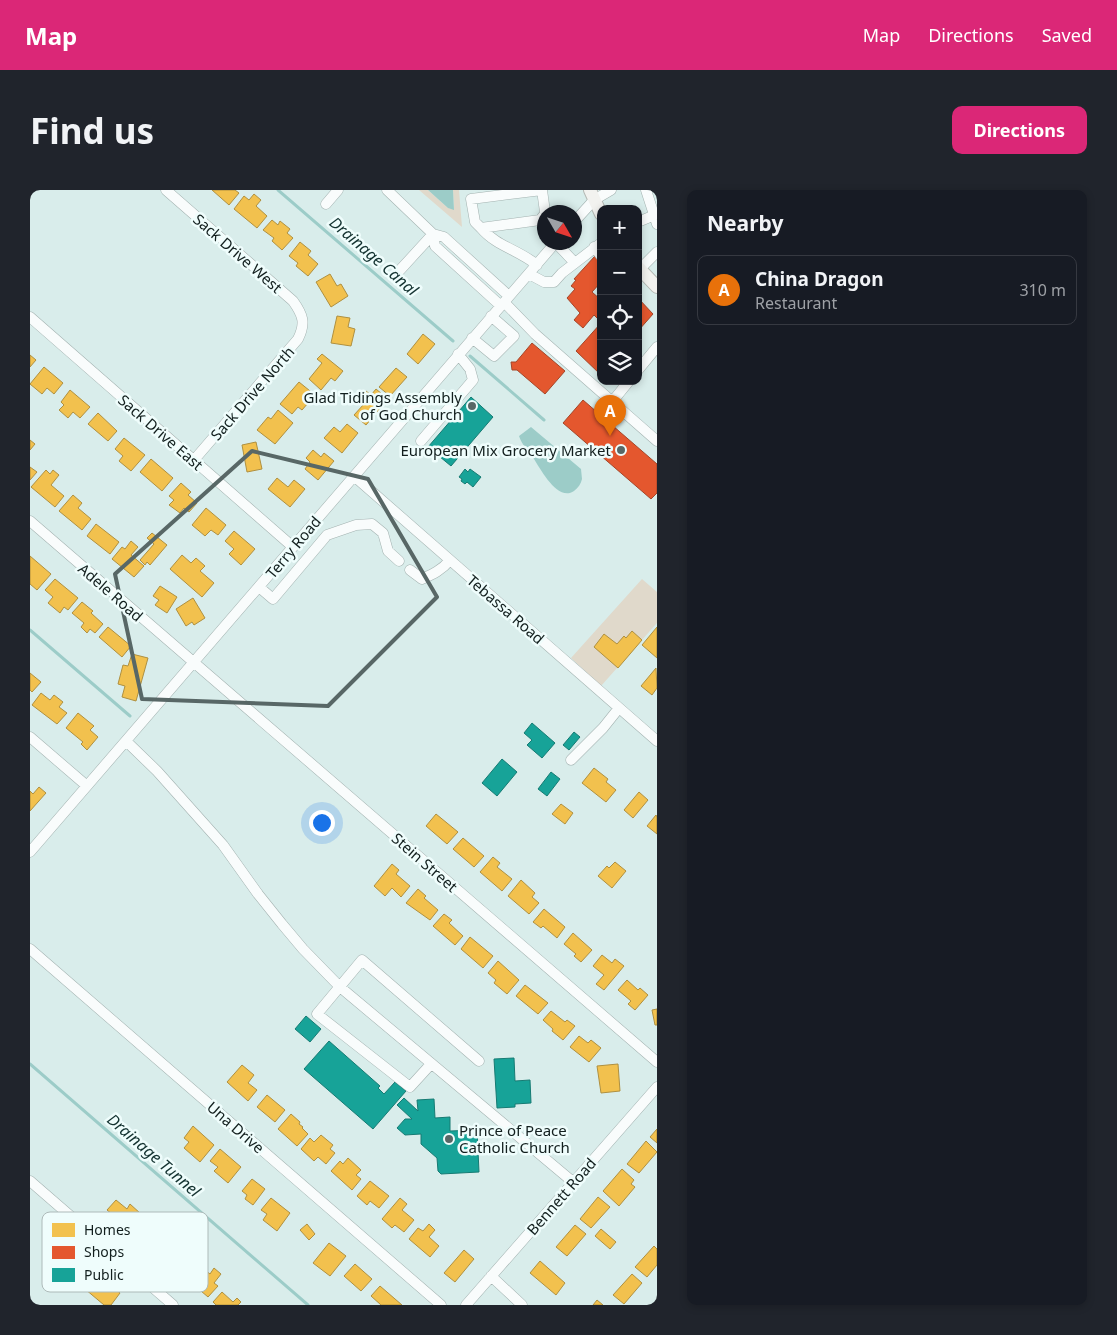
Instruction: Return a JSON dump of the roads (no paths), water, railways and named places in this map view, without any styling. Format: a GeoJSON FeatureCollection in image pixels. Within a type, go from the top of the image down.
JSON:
{"type":"FeatureCollection","features":[{"type":"Feature","properties":{"kind":"main road"},"geometry":{"type":"LineString","coordinates":[[642,271],[657,286]]}},
{"type":"Feature","properties":{"kind":"street","name":"Sack Drive West"},"geometry":{"type":"LineString","coordinates":[[166,190],[293,301],[301,312],[303,321]]}},
{"type":"Feature","properties":{"kind":"street"},"geometry":{"type":"LineString","coordinates":[[326,204],[338,190]]}},
{"type":"Feature","properties":{"kind":"street"},"geometry":{"type":"LineString","coordinates":[[387,190],[433,234],[435,246],[505,302],[535,334],[657,440]]}},
{"type":"Feature","properties":{"kind":"street"},"geometry":{"type":"LineString","coordinates":[[537,265],[525,256],[488,237],[475,222],[471,194],[542,190],[544,205]]}},
{"type":"Feature","properties":{"kind":"street"},"geometry":{"type":"LineString","coordinates":[[582,210],[592,195],[611,190]]}},
{"type":"Feature","properties":{"kind":"street"},"geometry":{"type":"LineString","coordinates":[[642,221],[656,218],[646,190]]}},
{"type":"Feature","properties":{"kind":"street"},"geometry":{"type":"LineString","coordinates":[[480,228],[537,220]]}},
{"type":"Feature","properties":{"kind":"street"},"geometry":{"type":"LineString","coordinates":[[400,270],[433,234]]}},
{"type":"Feature","properties":{"kind":"street"},"geometry":{"type":"LineString","coordinates":[[529,274],[544,282],[554,282],[597,245]]}},
{"type":"Feature","properties":{"kind":"street","name":"Terry Road"},"geometry":{"type":"LineString","coordinates":[[30,852],[458,354],[550,250]]}},
{"type":"Feature","properties":{"kind":"street"},"geometry":{"type":"LineString","coordinates":[[563,250],[575,263]]}},
{"type":"Feature","properties":{"kind":"street"},"geometry":{"type":"LineString","coordinates":[[642,265],[657,252]]}},
{"type":"Feature","properties":{"kind":"street"},"geometry":{"type":"LineString","coordinates":[[472,338],[494,356],[514,336],[491,316]]}},
{"type":"Feature","properties":{"kind":"street","name":"Sack Drive East"},"geometry":{"type":"LineString","coordinates":[[30,318],[292,547]]}},
{"type":"Feature","properties":{"kind":"street","name":"Sack Drive North"},"geometry":{"type":"LineString","coordinates":[[194,460],[298,339],[302,331],[303,321]]}},
{"type":"Feature","properties":{"kind":"street"},"geometry":{"type":"LineString","coordinates":[[642,365],[657,347]]}},
{"type":"Feature","properties":{"kind":"street"},"geometry":{"type":"LineString","coordinates":[[421,441],[473,380],[470,369],[458,354]]}},
{"type":"Feature","properties":{"kind":"street"},"geometry":{"type":"LineString","coordinates":[[612,402],[626,385]]}},
{"type":"Feature","properties":{"kind":"street","name":"Tebassa Road"},"geometry":{"type":"LineString","coordinates":[[354,476],[657,741]]}},
{"type":"Feature","properties":{"kind":"street","name":"Adele Road"},"geometry":{"type":"LineString","coordinates":[[30,521],[193,663]]}},
{"type":"Feature","properties":{"kind":"street"},"geometry":{"type":"LineString","coordinates":[[259,587],[273,599],[328,535],[356,525],[372,524],[383,533],[388,552],[399,561]]}},
{"type":"Feature","properties":{"kind":"street"},"geometry":{"type":"LineString","coordinates":[[410,570],[422,579],[444,568],[450,560]]}},
{"type":"Feature","properties":{"kind":"street","name":"Stein Street"},"geometry":{"type":"LineString","coordinates":[[193,663],[657,1062]]}},
{"type":"Feature","properties":{"kind":"street"},"geometry":{"type":"LineString","coordinates":[[571,760],[619,708]]}},
{"type":"Feature","properties":{"kind":"street"},"geometry":{"type":"LineString","coordinates":[[30,737],[86,786]]}},
{"type":"Feature","properties":{"kind":"street"},"geometry":{"type":"LineString","coordinates":[[126,741],[157,771],[218,838],[282,924],[340,987],[572,1182]]}},
{"type":"Feature","properties":{"kind":"street","name":"Una Drive"},"geometry":{"type":"LineString","coordinates":[[30,949],[441,1305]]}},
{"type":"Feature","properties":{"kind":"street"},"geometry":{"type":"LineString","coordinates":[[431,1064],[410,1087],[317,1014],[362,960],[479,1061]]}},
{"type":"Feature","properties":{"kind":"street","name":"Bennett Road"},"geometry":{"type":"LineString","coordinates":[[466,1305],[657,1086]]}},
{"type":"Feature","properties":{"kind":"street"},"geometry":{"type":"LineString","coordinates":[[30,1181],[66,1212]]}},
{"type":"Feature","properties":{"kind":"street"},"geometry":{"type":"LineString","coordinates":[[491,1276],[522,1305]]}},
{"type":"Feature","properties":{"kind":"street"},"geometry":{"type":"LineString","coordinates":[[159,1292],[174,1305]]}},
{"type":"Feature","properties":{"kind":"water"},"geometry":{"type":"Polygon","coordinates":[[[428,190],[453,190],[454,210],[448,208],[428,190]]]}},
{"type":"Feature","properties":{"kind":"water"},"geometry":{"type":"Polygon","coordinates":[[[531,427],[581,469],[582,481],[574,491],[568,493],[556,489],[523,445],[519,436],[531,427]]]}},
{"type":"Feature","properties":{"kind":"waterway","name":"Drainage Canal"},"geometry":{"type":"LineString","coordinates":[[278,190],[453,341]]}},
{"type":"Feature","properties":{"kind":"waterway","name":"Drainage Canal"},"geometry":{"type":"LineString","coordinates":[[470,356],[544,420]]}},
{"type":"Feature","properties":{"kind":"waterway"},"geometry":{"type":"LineString","coordinates":[[30,630],[130,716]]}},
{"type":"Feature","properties":{"kind":"waterway","name":"Drainage Tunnel"},"geometry":{"type":"LineString","coordinates":[[30,1064],[201,1212]]}},
{"type":"Feature","properties":{"kind":"waterway","name":"Drainage Tunnel"},"geometry":{"type":"LineString","coordinates":[[208,1218],[308,1305]]}},
{"type":"Feature","properties":{"kind":"place","name":"Glad Tidings Assembly of God Church"},"geometry":{"type":"Point","coordinates":[472,406]}},
{"type":"Feature","properties":{"kind":"place","name":"China Dragon"},"geometry":{"type":"Point","coordinates":[610,436]}},
{"type":"Feature","properties":{"kind":"place","name":"European Mix Grocery Market"},"geometry":{"type":"Point","coordinates":[621,450]}},
{"type":"Feature","properties":{"kind":"place","name":"Prince of Peace Catholic Church"},"geometry":{"type":"Point","coordinates":[449,1139]}}]}
